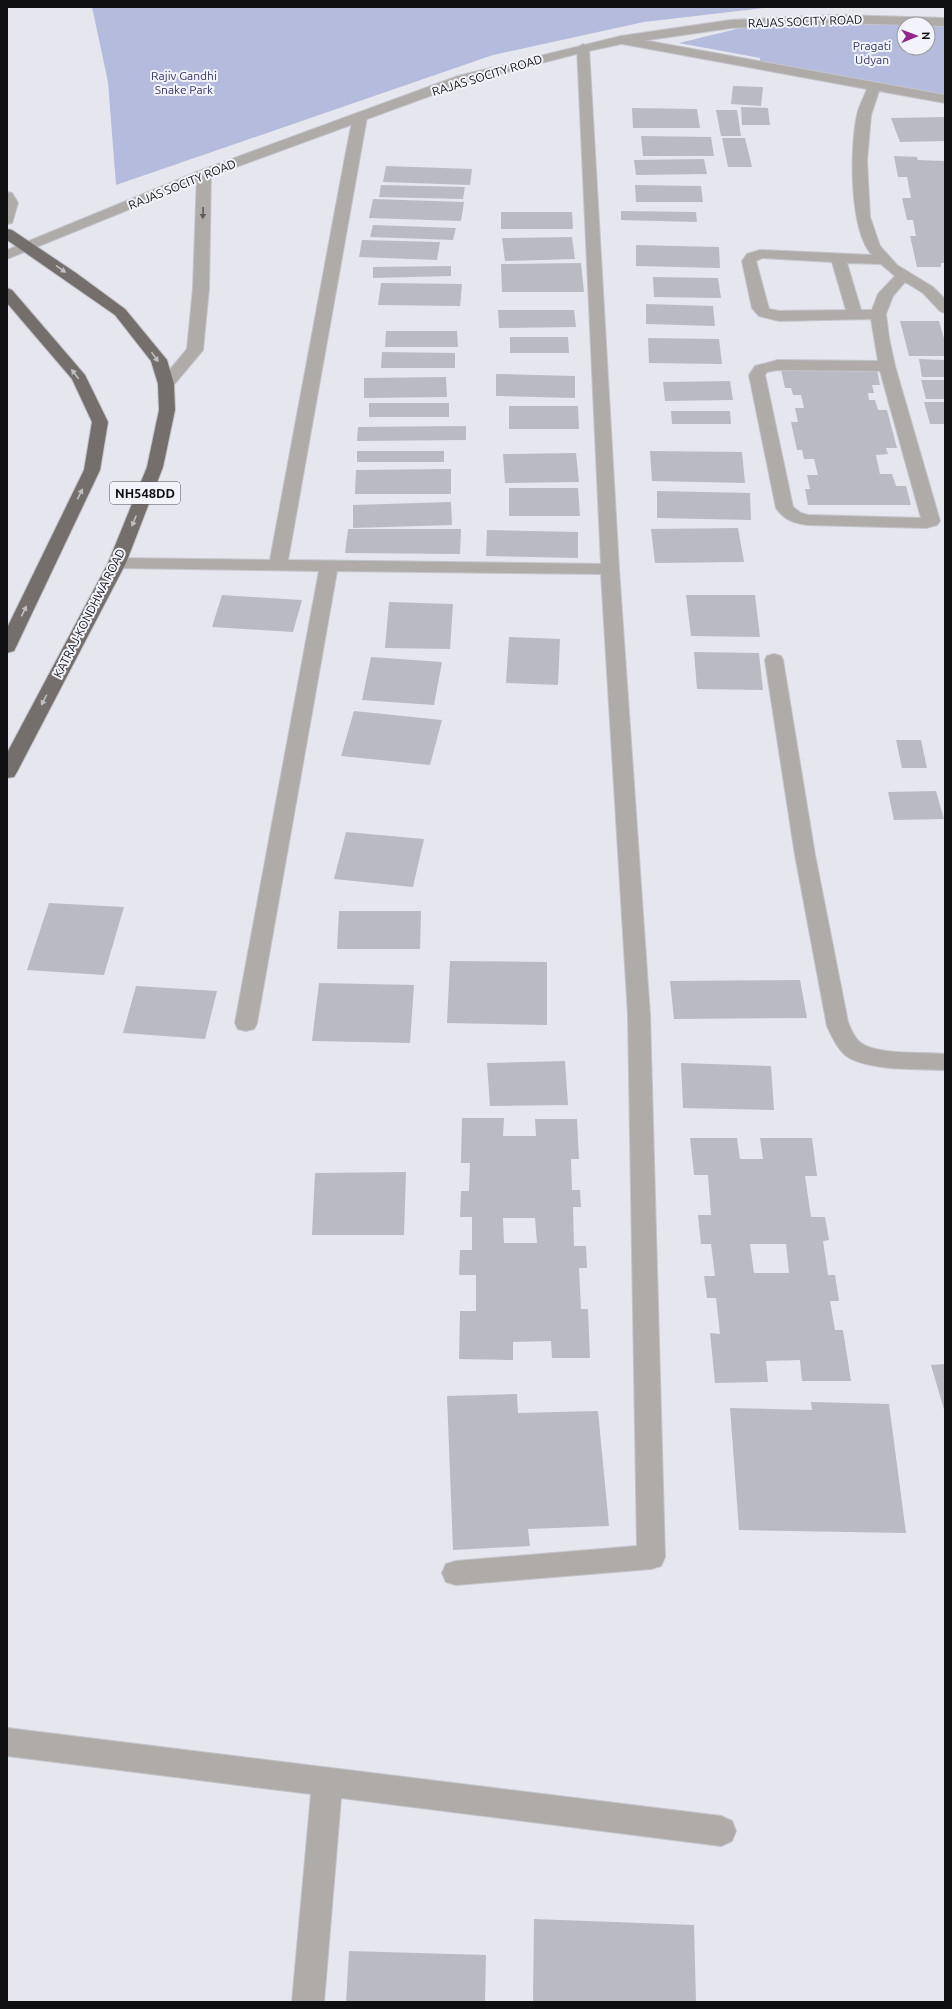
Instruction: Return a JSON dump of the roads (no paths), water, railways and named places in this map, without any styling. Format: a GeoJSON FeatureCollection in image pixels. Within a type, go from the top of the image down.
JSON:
{"type":"FeatureCollection","features":[{"type":"Feature","properties":{"kind":"highway","name":"NH548DD"},"geometry":{"type":"LineString","coordinates":[[7,233],[29,247]]}},
{"type":"Feature","properties":{"kind":"highway","name":"KATRAJ-KONDHWA ROAD"},"geometry":{"type":"LineString","coordinates":[[7,772],[117,563],[155,467],[167,410],[166,384],[159,360],[120,312],[29,247]]}},
{"type":"Feature","properties":{"kind":"highway"},"geometry":{"type":"LineString","coordinates":[[7,292],[79,378],[100,422],[92,470],[7,647]]}},
{"type":"Feature","properties":{"kind":"street","name":"RAJAS SOCITY ROAD"},"geometry":{"type":"LineString","coordinates":[[7,255],[204,174],[463,79],[583,48],[621,40],[731,24],[837,18],[945,22]]}},
{"type":"Feature","properties":{"kind":"street"},"geometry":{"type":"LineString","coordinates":[[621,40],[945,99]]}},
{"type":"Feature","properties":{"kind":"street"},"geometry":{"type":"LineString","coordinates":[[456,1574],[651,1557],[639,1015],[610,569],[583,48]]}},
{"type":"Feature","properties":{"kind":"street"},"geometry":{"type":"LineString","coordinates":[[874,86],[864,115],[860,154],[863,217],[873,247],[892,268],[928,290],[945,308]]}},
{"type":"Feature","properties":{"kind":"street"},"geometry":{"type":"LineString","coordinates":[[278,565],[360,117]]}},
{"type":"Feature","properties":{"kind":"street"},"geometry":{"type":"LineString","coordinates":[[166,384],[196,350],[201,288],[204,174]]}},
{"type":"Feature","properties":{"kind":"street"},"geometry":{"type":"LineString","coordinates":[[7,196],[11,203],[7,220]]}},
{"type":"Feature","properties":{"kind":"street"},"geometry":{"type":"LineString","coordinates":[[878,314],[779,316],[764,313],[760,308],[749,261],[752,257],[760,254],[885,260]]}},
{"type":"Feature","properties":{"kind":"street"},"geometry":{"type":"LineString","coordinates":[[838,257],[855,315]]}},
{"type":"Feature","properties":{"kind":"street"},"geometry":{"type":"LineString","coordinates":[[887,366],[778,365],[761,369],[757,375],[785,508],[789,514],[799,519],[808,520],[926,523],[931,521],[880,338],[878,314],[886,294],[904,275]]}},
{"type":"Feature","properties":{"kind":"street"},"geometry":{"type":"LineString","coordinates":[[117,563],[610,569]]}},
{"type":"Feature","properties":{"kind":"street"},"geometry":{"type":"LineString","coordinates":[[246,1024],[329,565]]}},
{"type":"Feature","properties":{"kind":"street"},"geometry":{"type":"LineString","coordinates":[[774,660],[805,855],[837,1022],[844,1038],[854,1049],[870,1057],[945,1062]]}},
{"type":"Feature","properties":{"kind":"street"},"geometry":{"type":"LineString","coordinates":[[7,1742],[327,1783],[721,1830]]}},
{"type":"Feature","properties":{"kind":"street"},"geometry":{"type":"LineString","coordinates":[[308,2002],[327,1783]]}},
{"type":"Feature","properties":{"kind":"park label","name":"Pragati Udyan"},"geometry":{"type":"Point","coordinates":[872,52]}},
{"type":"Feature","properties":{"kind":"park label","name":"Rajiv Gandhi Snake Park"},"geometry":{"type":"Point","coordinates":[184,82]}}]}
